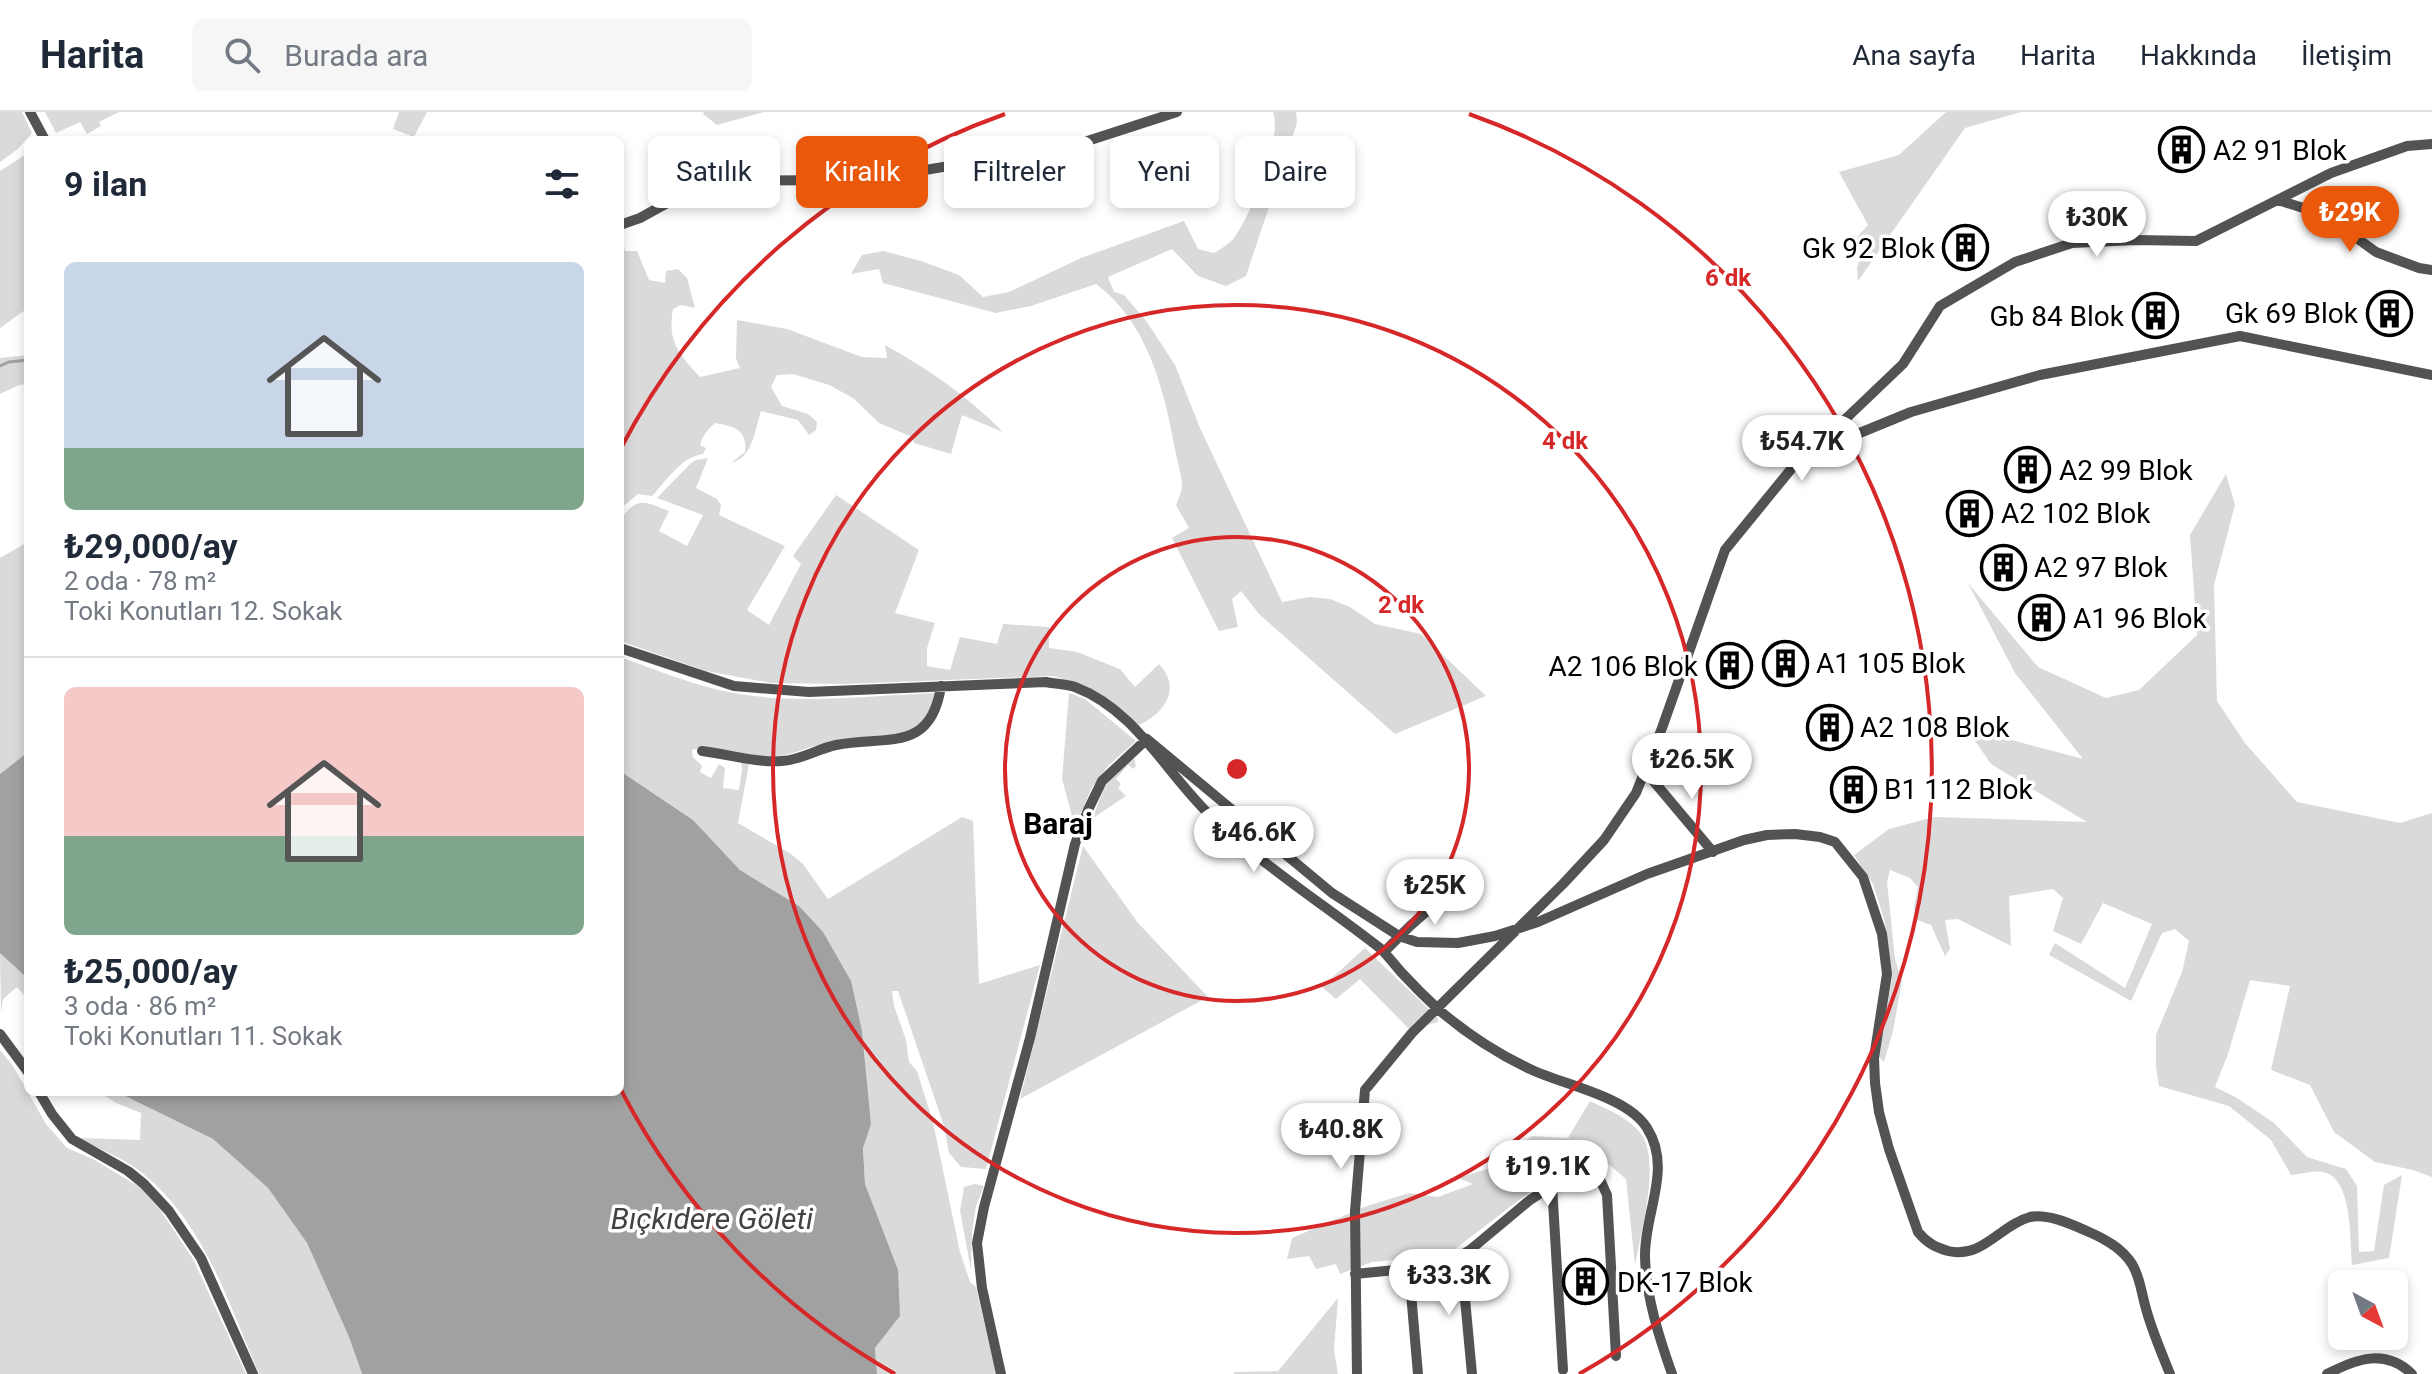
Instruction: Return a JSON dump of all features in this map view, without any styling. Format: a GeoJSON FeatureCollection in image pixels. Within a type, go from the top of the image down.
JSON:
{"type":"FeatureCollection","features":[{"type":"Feature","properties":{"kind":"street"},"geometry":{"type":"LineString","coordinates":[[30,112],[43,136]]}},
{"type":"Feature","properties":{"kind":"street"},"geometry":{"type":"LineString","coordinates":[[624,224],[707,181],[883,177],[1075,145],[1177,112]]}},
{"type":"Feature","properties":{"kind":"street"},"geometry":{"type":"LineString","coordinates":[[1810,453],[1903,364],[1940,306],[2015,262],[2072,243],[2196,241],[2331,173],[2407,146],[2432,144]]}},
{"type":"Feature","properties":{"kind":"street"},"geometry":{"type":"LineString","coordinates":[[2278,200],[2325,215],[2376,252],[2432,270]]}},
{"type":"Feature","properties":{"kind":"street"},"geometry":{"type":"LineString","coordinates":[[1357,1374],[1355,1211],[1365,1090],[1412,1033],[1604,840],[1636,793],[1725,550],[1801,457],[1911,412],[2040,375],[2240,336],[2432,375]]}},
{"type":"Feature","properties":{"kind":"street"},"geometry":{"type":"LineString","coordinates":[[624,649],[734,686],[809,692],[1046,682],[1074,686],[1119,715],[1299,868],[1359,912],[1399,936],[1417,942],[1458,943],[1517,929],[1647,874],[1744,840],[1795,834],[1835,842],[1863,877],[1882,934],[1887,974],[1874,1058],[1875,1083],[1889,1149],[1918,1232],[1937,1247],[1965,1252],[1979,1249],[2032,1216],[2062,1221],[2101,1237],[2115,1246],[2132,1264],[2170,1374]]}},
{"type":"Feature","properties":{"kind":"street"},"geometry":{"type":"LineString","coordinates":[[702,751],[782,761],[805,757],[834,746],[896,740],[913,734],[933,716],[941,686]]}},
{"type":"Feature","properties":{"kind":"street"},"geometry":{"type":"LineString","coordinates":[[1147,739],[1184,788],[1214,819],[1384,952],[1438,1009],[1466,1031],[1513,1061],[1633,1112],[1647,1127],[1660,1164],[1648,1226],[1646,1275],[1672,1374]]}},
{"type":"Feature","properties":{"kind":"street"},"geometry":{"type":"LineString","coordinates":[[1001,1374],[982,1288],[977,1243],[984,1207],[1030,1038],[1075,844],[1102,781],[1147,739]]}},
{"type":"Feature","properties":{"kind":"street"},"geometry":{"type":"LineString","coordinates":[[1645,771],[1713,852]]}},
{"type":"Feature","properties":{"kind":"street"},"geometry":{"type":"LineString","coordinates":[[1384,952],[1435,904],[1453,876]]}},
{"type":"Feature","properties":{"kind":"street"},"geometry":{"type":"LineString","coordinates":[[0,1034],[24,1067]]}},
{"type":"Feature","properties":{"kind":"street"},"geometry":{"type":"LineString","coordinates":[[41,1096],[72,1139],[128,1171],[151,1190],[169,1211],[201,1258],[253,1374]]}},
{"type":"Feature","properties":{"kind":"street"},"geometry":{"type":"LineString","coordinates":[[1355,1274],[1446,1265],[1530,1200],[1583,1165],[1593,1164],[1607,1195],[1616,1356]]}},
{"type":"Feature","properties":{"kind":"street"},"geometry":{"type":"LineString","coordinates":[[1552,1185],[1563,1370]]}},
{"type":"Feature","properties":{"kind":"street"},"geometry":{"type":"LineString","coordinates":[[1461,1256],[1472,1374]]}},
{"type":"Feature","properties":{"kind":"street"},"geometry":{"type":"LineString","coordinates":[[1409,1270],[1418,1374]]}},
{"type":"Feature","properties":{"kind":"street"},"geometry":{"type":"LineString","coordinates":[[2327,1374],[2370,1357],[2392,1360],[2412,1374]]}},
{"type":"Feature","properties":{"kind":"shaded area"},"geometry":{"type":"Polygon","coordinates":[[[0,112],[22,112],[32,133],[24,136],[24,142],[18,149],[0,162],[0,112]]]}},
{"type":"Feature","properties":{"kind":"shaded area"},"geometry":{"type":"Polygon","coordinates":[[[45,112],[119,112],[99,122],[101,126],[87,134],[80,122],[56,133],[45,112]]]}},
{"type":"Feature","properties":{"kind":"shaded area"},"geometry":{"type":"Polygon","coordinates":[[[399,112],[427,112],[415,136],[393,129],[399,112]]]}},
{"type":"Feature","properties":{"kind":"shaded area"},"geometry":{"type":"Polygon","coordinates":[[[704,112],[764,112],[717,125],[704,112]]]}},
{"type":"Feature","properties":{"kind":"shaded area"},"geometry":{"type":"Polygon","coordinates":[[[1273,112],[1296,112],[1297,123],[1293,136],[1274,136],[1273,112]]]}},
{"type":"Feature","properties":{"kind":"shaded area"},"geometry":{"type":"Polygon","coordinates":[[[1946,112],[2021,112],[1965,128],[1858,281],[1857,268],[1863,248],[1857,237],[1868,225],[1839,172],[1899,155],[1946,112]]]}},
{"type":"Feature","properties":{"kind":"shaded area"},"geometry":{"type":"Polygon","coordinates":[[[24,156],[24,311],[0,328],[0,171],[24,156]]]}},
{"type":"Feature","properties":{"kind":"shaded area"},"geometry":{"type":"Polygon","coordinates":[[[1251,208],[1269,208],[1246,276],[1226,286],[1198,276],[1172,249],[1108,277],[1114,292],[1124,295],[1147,322],[1175,365],[1200,428],[1282,602],[1309,597],[1330,599],[1350,607],[1375,624],[1421,634],[1486,696],[1395,734],[1259,614],[1241,591],[1232,599],[1238,627],[1219,631],[1172,538],[1189,528],[1176,505],[1182,487],[1181,477],[1158,377],[1128,316],[1096,284],[1031,306],[996,313],[883,283],[879,269],[851,274],[862,255],[883,251],[959,275],[983,297],[1009,292],[1081,258],[1184,221],[1198,249],[1214,253],[1234,238],[1251,208]]]}},
{"type":"Feature","properties":{"kind":"shaded area"},"geometry":{"type":"Polygon","coordinates":[[[624,247],[625,251],[637,251],[649,280],[665,283],[666,271],[678,269],[687,278],[695,308],[681,305],[673,309],[673,339],[700,377],[740,368],[736,359],[737,320],[787,329],[862,357],[887,358],[885,345],[947,384],[1003,432],[962,415],[951,454],[914,443],[912,437],[879,423],[853,398],[829,385],[793,374],[777,375],[771,387],[782,406],[808,414],[817,422],[816,430],[809,435],[798,420],[761,411],[749,449],[731,463],[745,452],[742,434],[734,428],[715,423],[701,441],[700,445],[706,448],[703,454],[681,464],[652,496],[638,494],[624,506],[624,247]]]}},
{"type":"Feature","properties":{"kind":"shaded area"},"geometry":{"type":"Polygon","coordinates":[[[24,355],[24,384],[0,394],[0,358],[24,355]]]}},
{"type":"Feature","properties":{"kind":"shaded area"},"geometry":{"type":"Polygon","coordinates":[[[708,458],[696,488],[717,499],[721,505],[719,515],[785,546],[747,610],[769,625],[801,564],[793,556],[836,495],[919,550],[895,613],[935,623],[927,648],[927,666],[950,670],[960,637],[997,644],[1003,624],[1049,627],[1049,648],[1077,652],[1120,669],[1135,687],[1159,664],[1166,673],[1170,691],[1163,707],[1139,725],[1088,689],[1052,676],[846,684],[771,683],[706,671],[624,642],[624,515],[631,507],[642,503],[669,511],[659,531],[687,546],[703,515],[657,498],[696,460],[708,458]]]}},
{"type":"Feature","properties":{"kind":"shaded area"},"geometry":{"type":"Polygon","coordinates":[[[2226,474],[2235,505],[2214,585],[2217,701],[2245,743],[2297,802],[2400,823],[2432,813],[2432,1177],[2375,1162],[2334,1132],[2310,1085],[2271,1070],[2290,986],[2250,980],[2215,1087],[2274,1123],[2307,1157],[2346,1169],[2357,1186],[2359,1252],[2374,1251],[2384,1185],[2402,1175],[2389,1258],[2352,1265],[2345,1197],[2333,1177],[2323,1172],[2291,1175],[2271,1140],[2229,1106],[2159,1086],[2156,1035],[2182,972],[2189,941],[2175,929],[2162,933],[2131,1001],[2049,955],[2055,943],[2125,988],[2152,924],[2103,903],[2081,944],[2053,931],[2063,898],[2053,889],[2009,896],[2011,946],[1958,919],[1945,920],[1950,949],[1945,956],[1931,925],[1917,920],[1914,908],[1918,887],[1910,878],[1890,870],[1887,882],[1895,959],[1902,981],[1884,1062],[1879,1057],[1892,977],[1884,919],[1873,884],[1854,855],[1889,829],[1934,817],[2087,822],[1991,764],[1966,728],[2083,759],[2015,673],[1968,583],[2038,667],[2106,698],[2139,690],[2197,635],[2190,535],[2226,474]]]}},
{"type":"Feature","properties":{"kind":"shaded area"},"geometry":{"type":"Polygon","coordinates":[[[24,544],[24,755],[0,774],[0,558],[24,544]]]}},
{"type":"Feature","properties":{"kind":"shaded area"},"geometry":{"type":"Polygon","coordinates":[[[624,658],[719,690],[771,698],[826,699],[935,693],[930,710],[920,723],[892,736],[824,744],[777,757],[703,747],[692,750],[693,757],[702,766],[700,772],[711,778],[719,764],[725,768],[723,788],[739,790],[741,762],[749,764],[738,823],[803,864],[828,899],[962,817],[973,821],[979,984],[1040,965],[986,1169],[961,1167],[949,1153],[944,1126],[898,991],[892,991],[909,1062],[917,1071],[933,1122],[960,1252],[970,1282],[976,1287],[996,1374],[877,1374],[875,1348],[900,1316],[887,1244],[865,1184],[863,1147],[871,1124],[862,1031],[799,906],[740,870],[693,820],[624,774],[624,658]]]}},
{"type":"Feature","properties":{"kind":"shaded area"},"geometry":{"type":"Polygon","coordinates":[[[1069,693],[1085,699],[1136,741],[1109,765],[1092,787],[1075,827],[1062,779],[1069,693]]]}},
{"type":"Feature","properties":{"kind":"shaded area"},"geometry":{"type":"Polygon","coordinates":[[[1134,758],[1136,766],[1133,769],[1128,765],[1116,779],[1121,784],[1118,788],[1126,796],[1093,818],[1113,775],[1134,758]]]}},
{"type":"Feature","properties":{"kind":"shaded area"},"geometry":{"type":"Polygon","coordinates":[[[1083,846],[1138,923],[1208,997],[1020,1099],[1083,846]]]}},
{"type":"Feature","properties":{"kind":"shaded area"},"geometry":{"type":"Polygon","coordinates":[[[1365,948],[1438,1018],[1438,1022],[1410,1030],[1360,979],[1336,999],[1322,987],[1365,948]]]}},
{"type":"Feature","properties":{"kind":"shaded area"},"geometry":{"type":"Polygon","coordinates":[[[0,953],[24,975],[24,995],[17,987],[3,999],[1,1012],[0,953]]]}},
{"type":"Feature","properties":{"kind":"shaded area"},"geometry":{"type":"Polygon","coordinates":[[[0,1050],[24,1085],[24,1096],[30,1096],[46,1124],[67,1148],[93,1159],[141,1188],[161,1211],[193,1259],[246,1374],[0,1374],[0,1050]]]}},
{"type":"Feature","properties":{"kind":"shaded area"},"geometry":{"type":"Polygon","coordinates":[[[105,1096],[125,1096],[213,1139],[268,1188],[307,1243],[362,1374],[259,1374],[224,1290],[178,1209],[134,1167],[80,1138],[140,1140],[141,1113],[105,1096]]]}},
{"type":"Feature","properties":{"kind":"shaded area"},"geometry":{"type":"Polygon","coordinates":[[[1590,1101],[1627,1121],[1638,1130],[1645,1142],[1650,1175],[1635,1265],[1626,1179],[1594,1152],[1535,1188],[1447,1255],[1372,1262],[1340,1274],[1336,1264],[1316,1269],[1309,1256],[1287,1259],[1292,1238],[1364,1207],[1409,1193],[1438,1197],[1473,1184],[1458,1178],[1493,1167],[1532,1136],[1568,1138],[1590,1101]]]}},
{"type":"Feature","properties":{"kind":"shaded area"},"geometry":{"type":"Polygon","coordinates":[[[975,1184],[984,1186],[976,1206],[971,1270],[960,1211],[964,1187],[975,1184]]]}},
{"type":"Feature","properties":{"kind":"shaded area"},"geometry":{"type":"Polygon","coordinates":[[[1338,1298],[1334,1350],[1338,1374],[1234,1374],[1278,1371],[1338,1298]]]}},
{"type":"Feature","properties":{"kind":"water"},"geometry":{"type":"Polygon","coordinates":[[[24,755],[24,975],[0,953],[0,774],[24,755]]]}},
{"type":"Feature","properties":{"kind":"water","name":"Bıçkıdere Göleti"},"geometry":{"type":"Polygon","coordinates":[[[624,774],[693,820],[740,870],[799,906],[823,932],[851,981],[862,1031],[871,1124],[863,1148],[865,1184],[898,1270],[900,1316],[875,1348],[877,1374],[362,1374],[307,1243],[268,1188],[213,1139],[125,1096],[624,1096],[624,774]]]}},
{"type":"Feature","properties":{"kind":"waterway"},"geometry":{"type":"LineString","coordinates":[[0,366],[24,360]]}},
{"type":"Feature","properties":{"kind":"place","name":"A2 91 Blok"},"geometry":{"type":"Point","coordinates":[2182,150]}},
{"type":"Feature","properties":{"kind":"place","name":"Gk 92 Blok"},"geometry":{"type":"Point","coordinates":[1966,248]}},
{"type":"Feature","properties":{"kind":"place","name":"Gk 69 Blok"},"geometry":{"type":"Point","coordinates":[2389,313]}},
{"type":"Feature","properties":{"kind":"place","name":"Gb 84 Blok"},"geometry":{"type":"Point","coordinates":[2155,316]}},
{"type":"Feature","properties":{"kind":"place","name":"A2 99 Blok"},"geometry":{"type":"Point","coordinates":[2028,470]}},
{"type":"Feature","properties":{"kind":"place","name":"A2 102 Blok"},"geometry":{"type":"Point","coordinates":[1970,513]}},
{"type":"Feature","properties":{"kind":"place","name":"A2 97 Blok"},"geometry":{"type":"Point","coordinates":[2003,567]}},
{"type":"Feature","properties":{"kind":"place","name":"A1 96 Blok"},"geometry":{"type":"Point","coordinates":[2042,618]}},
{"type":"Feature","properties":{"kind":"place","name":"A1 105 Blok"},"geometry":{"type":"Point","coordinates":[1785,663]}},
{"type":"Feature","properties":{"kind":"place","name":"A2 106 Blok"},"geometry":{"type":"Point","coordinates":[1729,666]}},
{"type":"Feature","properties":{"kind":"place","name":"A2 108 Blok"},"geometry":{"type":"Point","coordinates":[1829,727]}},
{"type":"Feature","properties":{"kind":"place","name":"B1 112 Blok"},"geometry":{"type":"Point","coordinates":[1853,789]}},
{"type":"Feature","properties":{"kind":"place","name":"DK-17 Blok"},"geometry":{"type":"Point","coordinates":[1586,1282]}},
{"type":"Feature","properties":{"kind":"district","name":"Baraj"},"geometry":{"type":"Point","coordinates":[1058,823]}}]}
